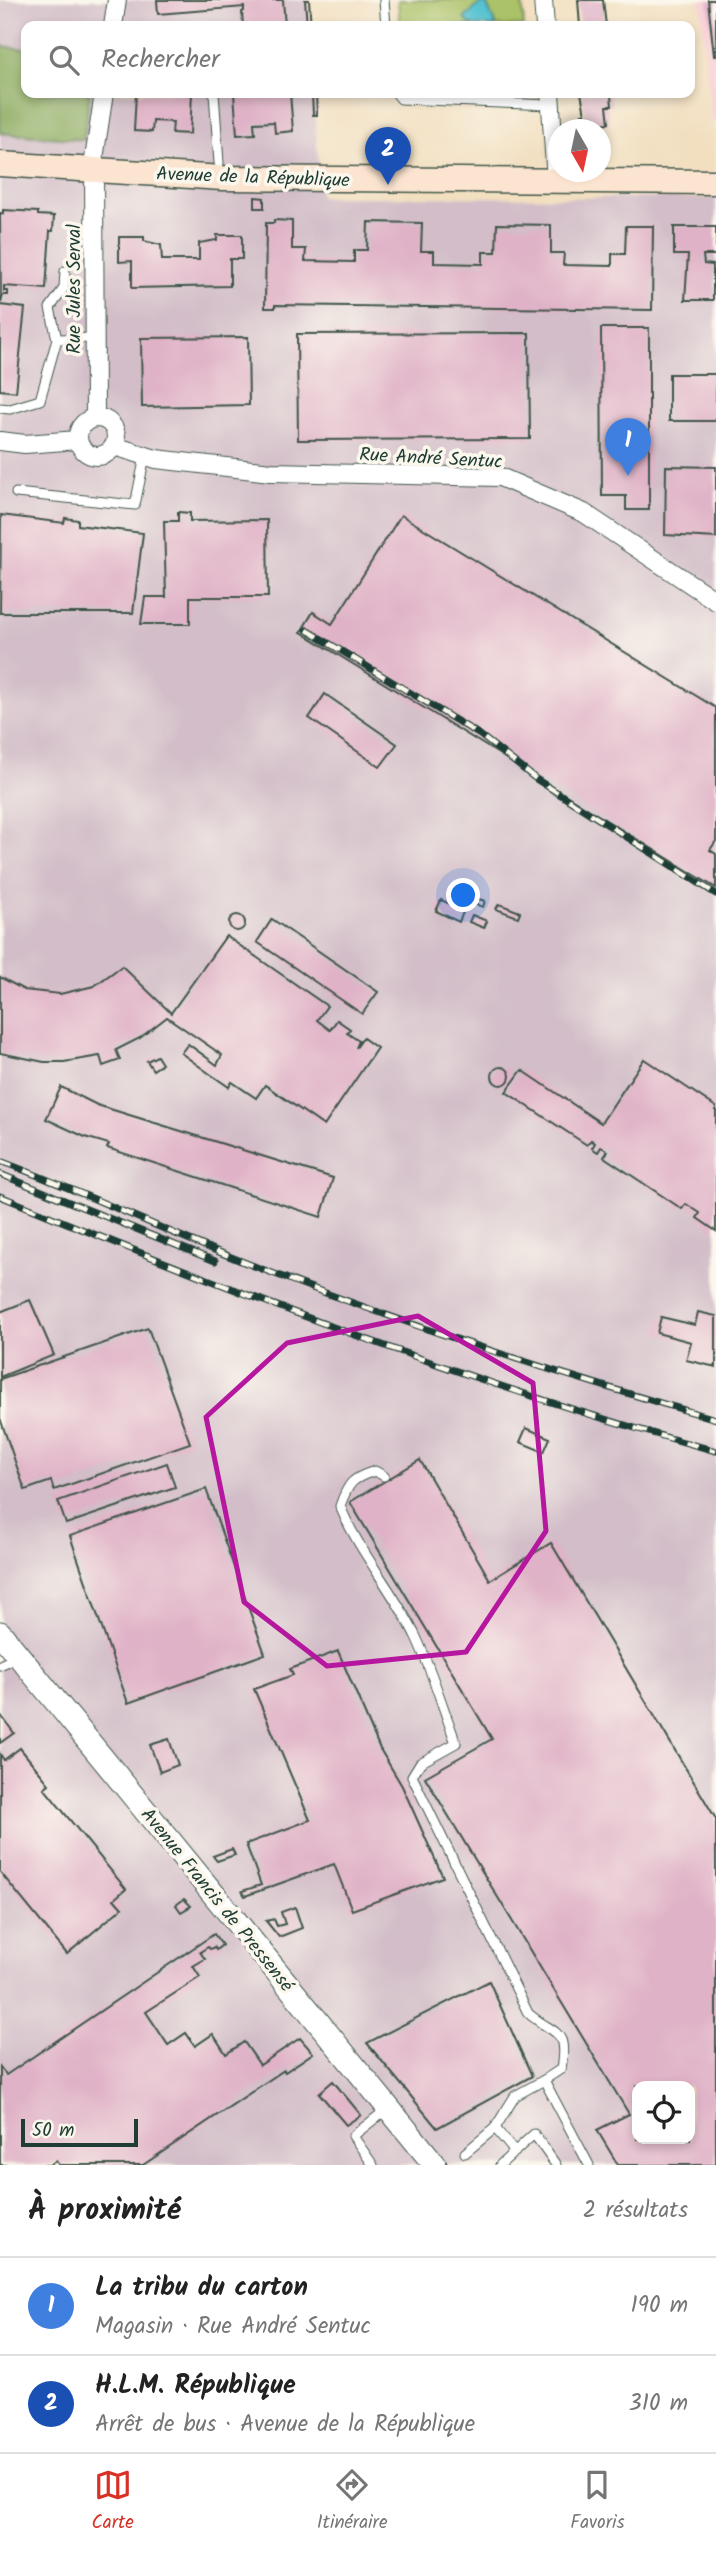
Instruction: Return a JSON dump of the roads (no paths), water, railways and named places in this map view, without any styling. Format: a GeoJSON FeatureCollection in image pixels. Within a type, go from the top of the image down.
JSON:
{"type":"FeatureCollection","features":[{"type":"Feature","properties":{"kind":"main road","name":"Avenue de la République"},"geometry":{"type":"LineString","coordinates":[[0,152],[94,165],[236,178],[548,171]]}},
{"type":"Feature","properties":{"kind":"main road","name":"Avenue de la République"},"geometry":{"type":"LineString","coordinates":[[0,164],[219,163],[548,171]]}},
{"type":"Feature","properties":{"kind":"main road"},"geometry":{"type":"LineString","coordinates":[[611,167],[716,166]]}},
{"type":"Feature","properties":{"kind":"main road","name":"Avenue de la République"},"geometry":{"type":"LineString","coordinates":[[611,175],[716,182]]}},
{"type":"Feature","properties":{"kind":"street"},"geometry":{"type":"LineString","coordinates":[[114,21],[117,0]]}},
{"type":"Feature","properties":{"kind":"street"},"geometry":{"type":"LineString","coordinates":[[542,0],[544,21]]}},
{"type":"Feature","properties":{"kind":"street","name":"Rue Jules Serval"},"geometry":{"type":"LineString","coordinates":[[95,418],[94,165],[103,98]]}},
{"type":"Feature","properties":{"kind":"street"},"geometry":{"type":"LineString","coordinates":[[550,99],[552,119]]}},
{"type":"Feature","properties":{"kind":"street"},"geometry":{"type":"LineString","coordinates":[[0,441],[36,444],[78,440],[80,428],[95,418],[106,421],[114,429],[114,446]]}},
{"type":"Feature","properties":{"kind":"street","name":"Rue André Sentuc"},"geometry":{"type":"LineString","coordinates":[[78,440],[83,450],[94,456],[105,454],[114,446],[156,459],[271,472],[500,477],[584,513],[716,601]]}},
{"type":"Feature","properties":{"kind":"street","name":"Avenue Francis de Pressensé"},"geometry":{"type":"LineString","coordinates":[[0,1633],[9,1660],[435,2165]]}},
{"type":"Feature","properties":{"kind":"lane"},"geometry":{"type":"LineString","coordinates":[[384,0],[386,21]]}},
{"type":"Feature","properties":{"kind":"lane"},"geometry":{"type":"LineString","coordinates":[[214,98],[219,163]]}},
{"type":"Feature","properties":{"kind":"lane"},"geometry":{"type":"LineString","coordinates":[[400,98],[550,99]]}},
{"type":"Feature","properties":{"kind":"lane"},"geometry":{"type":"LineString","coordinates":[[0,408],[10,409],[40,400],[57,339],[50,308],[64,288],[65,271]]}},
{"type":"Feature","properties":{"kind":"lane"},"geometry":{"type":"LineString","coordinates":[[57,339],[94,338]]}},
{"type":"Feature","properties":{"kind":"lane"},"geometry":{"type":"LineString","coordinates":[[16,493],[135,505],[145,456]]}},
{"type":"Feature","properties":{"kind":"lane"},"geometry":{"type":"LineString","coordinates":[[384,1476],[375,1471],[359,1475],[347,1486],[341,1506],[351,1532],[377,1569],[416,1637],[456,1743],[420,1763],[412,1776],[528,2013],[553,2028],[561,2037],[564,2053],[561,2069],[515,2096],[495,2128],[465,2153]]}},
{"type":"Feature","properties":{"kind":"lane"},"geometry":{"type":"LineString","coordinates":[[544,2080],[589,2165]]}},
{"type":"Feature","properties":{"kind":"lane"},"geometry":{"type":"LineString","coordinates":[[373,2165],[353,2136],[388,2108]]}},
{"type":"Feature","properties":{"kind":"lane"},"geometry":{"type":"LineString","coordinates":[[495,2128],[515,2152]]}},
{"type":"Feature","properties":{"kind":"lane"},"geometry":{"type":"LineString","coordinates":[[500,2165],[534,2134],[556,2165]]}},
{"type":"Feature","properties":{"kind":"water"},"geometry":{"type":"Polygon","coordinates":[[[486,2],[494,21],[464,19],[477,6],[486,2]]]}},
{"type":"Feature","properties":{"kind":"railway"},"geometry":{"type":"LineString","coordinates":[[307,630],[480,735],[536,779],[716,894]]}},
{"type":"Feature","properties":{"kind":"railway"},"geometry":{"type":"LineString","coordinates":[[0,1161],[222,1253],[368,1309],[541,1367],[716,1419]]}},
{"type":"Feature","properties":{"kind":"railway"},"geometry":{"type":"LineString","coordinates":[[0,1174],[215,1261]]}},
{"type":"Feature","properties":{"kind":"railway"},"geometry":{"type":"LineString","coordinates":[[0,1196],[354,1335],[534,1397],[716,1451]]}},
{"type":"Feature","properties":{"kind":"place","name":"H.L.M. République"},"geometry":{"type":"Point","coordinates":[388,185]}},
{"type":"Feature","properties":{"kind":"place","name":"La tribu du carton"},"geometry":{"type":"Point","coordinates":[628,476]}}]}
